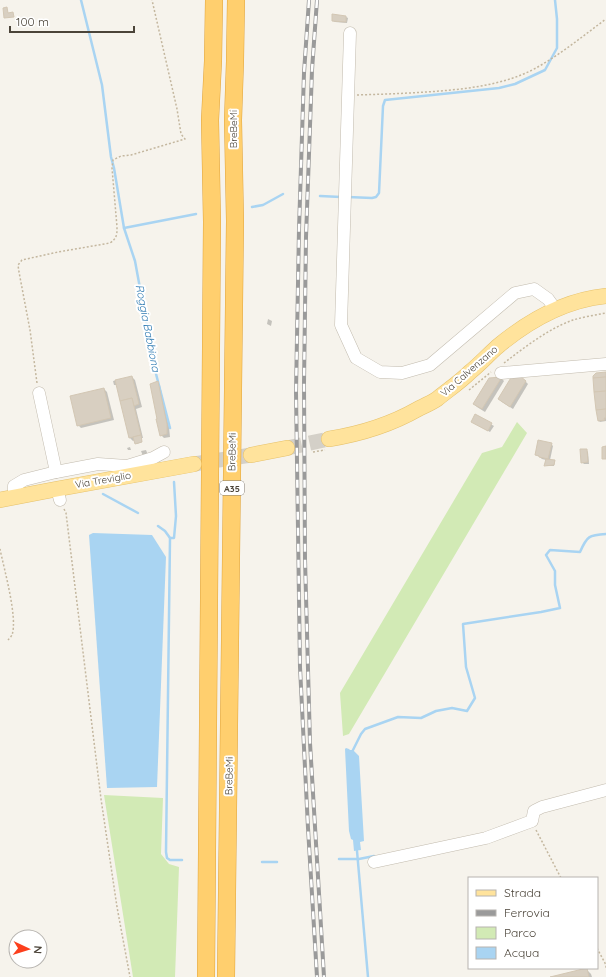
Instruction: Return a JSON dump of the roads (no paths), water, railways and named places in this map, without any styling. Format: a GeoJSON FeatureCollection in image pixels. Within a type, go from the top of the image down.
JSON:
{"type":"FeatureCollection","features":[{"type":"Feature","properties":{"kind":"highway","name":"BreBeMi"},"geometry":{"type":"LineString","coordinates":[[206,977],[212,228],[210,120],[214,0]]}},
{"type":"Feature","properties":{"kind":"highway","name":"BreBeMi"},"geometry":{"type":"LineString","coordinates":[[226,977],[235,222],[233,120],[236,0]]}},
{"type":"Feature","properties":{"kind":"main road","name":"Via Calvenzano"},"geometry":{"type":"LineString","coordinates":[[329,439],[348,436],[390,423],[407,415],[436,400],[470,373],[497,347],[520,329],[549,312],[581,300],[606,296]]}},
{"type":"Feature","properties":{"kind":"main road"},"geometry":{"type":"LineString","coordinates":[[251,455],[287,448]]}},
{"type":"Feature","properties":{"kind":"main road","name":"Via Treviglio"},"geometry":{"type":"LineString","coordinates":[[7,499],[58,495],[194,464]]}},
{"type":"Feature","properties":{"kind":"street"},"geometry":{"type":"LineString","coordinates":[[350,33],[341,325],[356,358],[380,372],[402,373],[430,365],[514,293],[534,289],[548,299],[556,310]]}},
{"type":"Feature","properties":{"kind":"street"},"geometry":{"type":"LineString","coordinates":[[501,373],[606,364]]}},
{"type":"Feature","properties":{"kind":"street"},"geometry":{"type":"LineString","coordinates":[[39,393],[56,472],[98,464],[127,466],[153,458],[164,452]]}},
{"type":"Feature","properties":{"kind":"street","name":"Via Treviglio"},"geometry":{"type":"LineString","coordinates":[[7,499],[14,486],[24,480],[56,472]]}},
{"type":"Feature","properties":{"kind":"street"},"geometry":{"type":"LineString","coordinates":[[374,862],[486,838],[533,816],[542,807],[606,790]]}},
{"type":"Feature","properties":{"kind":"water"},"geometry":{"type":"Polygon","coordinates":[[[93,533],[152,535],[166,557],[157,787],[107,788],[89,535],[93,533]]]}},
{"type":"Feature","properties":{"kind":"water"},"geometry":{"type":"Polygon","coordinates":[[[346,748],[353,750],[359,756],[364,841],[360,842],[361,850],[354,851],[353,840],[351,839],[349,831],[346,748]]]}},
{"type":"Feature","properties":{"kind":"waterway"},"geometry":{"type":"LineString","coordinates":[[81,0],[102,85],[111,157],[124,228],[135,261],[155,370],[170,428]]}},
{"type":"Feature","properties":{"kind":"waterway"},"geometry":{"type":"LineString","coordinates":[[348,197],[372,198],[376,197],[379,193],[383,106],[385,100],[499,88],[515,84],[545,70],[557,48],[557,19],[555,0]]}},
{"type":"Feature","properties":{"kind":"waterway"},"geometry":{"type":"LineString","coordinates":[[252,207],[263,205],[283,194]]}},
{"type":"Feature","properties":{"kind":"waterway"},"geometry":{"type":"LineString","coordinates":[[320,196],[341,197]]}},
{"type":"Feature","properties":{"kind":"waterway"},"geometry":{"type":"LineString","coordinates":[[124,228],[196,214]]}},
{"type":"Feature","properties":{"kind":"waterway","name":"Roggia Babbiona"},"geometry":{"type":"LineString","coordinates":[[170,538],[174,538],[176,516],[174,482]]}},
{"type":"Feature","properties":{"kind":"waterway"},"geometry":{"type":"LineString","coordinates":[[103,494],[138,513]]}},
{"type":"Feature","properties":{"kind":"waterway"},"geometry":{"type":"LineString","coordinates":[[158,526],[165,531],[170,538],[166,852],[167,858],[170,860],[182,860]]}},
{"type":"Feature","properties":{"kind":"waterway"},"geometry":{"type":"LineString","coordinates":[[353,750],[365,729],[398,717],[421,718],[436,711],[452,708],[467,711],[475,698],[466,667],[463,624],[560,608],[555,585],[555,571],[546,555],[550,550],[580,552],[589,537],[606,534]]}},
{"type":"Feature","properties":{"kind":"waterway"},"geometry":{"type":"LineString","coordinates":[[357,851],[368,977]]}},
{"type":"Feature","properties":{"kind":"waterway"},"geometry":{"type":"LineString","coordinates":[[339,859],[359,859],[374,856]]}},
{"type":"Feature","properties":{"kind":"waterway"},"geometry":{"type":"LineString","coordinates":[[262,862],[277,862]]}},
{"type":"Feature","properties":{"kind":"tunnel"},"geometry":{"type":"LineString","coordinates":[[287,448],[329,439]]}},
{"type":"Feature","properties":{"kind":"tunnel"},"geometry":{"type":"LineString","coordinates":[[194,464],[251,455]]}},
{"type":"Feature","properties":{"kind":"railway"},"geometry":{"type":"LineString","coordinates":[[309,0],[304,73],[296,392],[300,667],[317,977]]}},
{"type":"Feature","properties":{"kind":"railway"},"geometry":{"type":"LineString","coordinates":[[317,0],[312,70],[306,237],[304,384],[305,559],[310,743],[324,977]]}}]}
